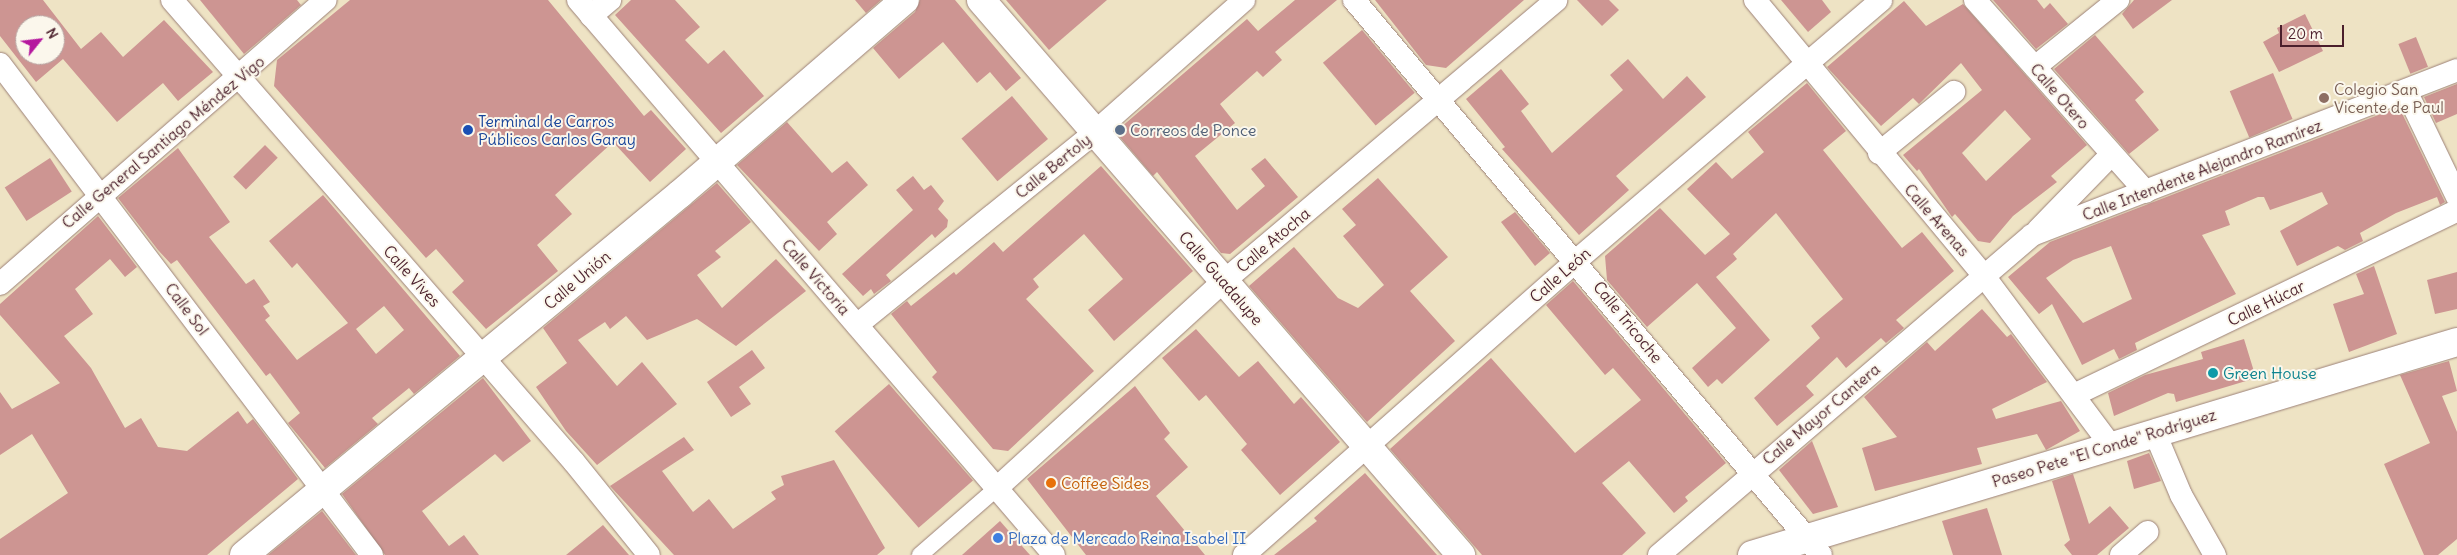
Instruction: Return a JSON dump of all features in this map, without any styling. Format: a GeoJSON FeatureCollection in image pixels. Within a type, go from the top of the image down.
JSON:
{"type":"FeatureCollection","features":[{"type":"Feature","properties":{"kind":"street","name":"Calle Vives"},"geometry":{"type":"LineString","coordinates":[[172,0],[484,358],[649,555]]}},
{"type":"Feature","properties":{"kind":"street","name":"Calle General Santiago Méndez Vigo"},"geometry":{"type":"LineString","coordinates":[[0,284],[101,193],[240,78],[326,0]]}},
{"type":"Feature","properties":{"kind":"street"},"geometry":{"type":"LineString","coordinates":[[584,8],[610,0]]}},
{"type":"Feature","properties":{"kind":"street","name":"Calle Unión"},"geometry":{"type":"LineString","coordinates":[[244,555],[484,358],[905,0]]}},
{"type":"Feature","properties":{"kind":"street","name":"Calle Guadalupe"},"geometry":{"type":"LineString","coordinates":[[981,0],[1461,555]]}},
{"type":"Feature","properties":{"kind":"street","name":"Calle Bertoly"},"geometry":{"type":"LineString","coordinates":[[857,325],[1095,132],[1244,0]]}},
{"type":"Feature","properties":{"kind":"street","name":"Calle Tricoche"},"geometry":{"type":"LineString","coordinates":[[1354,0],[1577,260],[1813,546]]}},
{"type":"Feature","properties":{"kind":"street","name":"Calle Atocha"},"geometry":{"type":"LineString","coordinates":[[997,488],[1224,281],[1556,0]]}},
{"type":"Feature","properties":{"kind":"street","name":"Calle Arenas"},"geometry":{"type":"LineString","coordinates":[[1755,0],[1879,153],[1984,276],[2111,446]]}},
{"type":"Feature","properties":{"kind":"street","name":"Calle León"},"geometry":{"type":"LineString","coordinates":[[1244,555],[1577,260],[1881,0]]}},
{"type":"Feature","properties":{"kind":"street","name":"Calle Otero"},"geometry":{"type":"LineString","coordinates":[[1975,0],[2111,155],[2146,192]]}},
{"type":"Feature","properties":{"kind":"street"},"geometry":{"type":"LineString","coordinates":[[2035,67],[2118,0]]}},
{"type":"Feature","properties":{"kind":"street","name":"Calle Victoria"},"geometry":{"type":"LineString","coordinates":[[584,8],[716,159],[1054,555]]}},
{"type":"Feature","properties":{"kind":"street","name":"Calle Sol"},"geometry":{"type":"LineString","coordinates":[[0,64],[101,193],[372,555]]}},
{"type":"Feature","properties":{"kind":"street","name":"Calle Intendente Alejandro Ramírez"},"geometry":{"type":"LineString","coordinates":[[1984,276],[2032,235],[2407,93],[2457,70]]}},
{"type":"Feature","properties":{"kind":"street"},"geometry":{"type":"LineString","coordinates":[[1879,153],[1954,92]]}},
{"type":"Feature","properties":{"kind":"street"},"geometry":{"type":"LineString","coordinates":[[2407,93],[2457,197]]}},
{"type":"Feature","properties":{"kind":"street"},"geometry":{"type":"LineString","coordinates":[[2032,235],[2111,155]]}},
{"type":"Feature","properties":{"kind":"street","name":"Calle Húcar"},"geometry":{"type":"LineString","coordinates":[[2074,395],[2457,210]]}},
{"type":"Feature","properties":{"kind":"street","name":"Calle Mayor Cantera"},"geometry":{"type":"LineString","coordinates":[[1659,555],[1752,473],[1984,276]]}},
{"type":"Feature","properties":{"kind":"street","name":"Paseo Pete \"El Conde\" Rodríguez"},"geometry":{"type":"LineString","coordinates":[[1752,555],[1813,546],[2111,446],[2457,342]]}},
{"type":"Feature","properties":{"kind":"street"},"geometry":{"type":"LineString","coordinates":[[2155,433],[2181,494],[2215,555]]}},
{"type":"Feature","properties":{"kind":"street"},"geometry":{"type":"LineString","coordinates":[[920,555],[997,488]]}},
{"type":"Feature","properties":{"kind":"street"},"geometry":{"type":"LineString","coordinates":[[2121,555],[2147,532]]}},
{"type":"Feature","properties":{"kind":"building"},"geometry":{"type":"Polygon","coordinates":[[[0,0],[43,0],[55,15],[15,15],[15,55],[0,36],[0,0]]]}},
{"type":"Feature","properties":{"kind":"building"},"geometry":{"type":"Polygon","coordinates":[[[200,0],[297,0],[301,5],[244,54],[200,0]]]}},
{"type":"Feature","properties":{"kind":"building","name":"Terminal de Carros Públicos Carlos Garay"},"geometry":{"type":"Polygon","coordinates":[[[350,0],[548,0],[644,116],[651,110],[686,149],[650,182],[613,142],[555,195],[572,214],[537,245],[558,271],[486,329],[452,292],[464,281],[436,249],[426,258],[274,86],[277,60],[350,0]]]}},
{"type":"Feature","properties":{"kind":"building"},"geometry":{"type":"Polygon","coordinates":[[[631,0],[675,0],[700,27],[685,40],[708,64],[724,50],[764,96],[721,133],[615,15],[631,0]]]}},
{"type":"Feature","properties":{"kind":"building"},"geometry":{"type":"Polygon","coordinates":[[[855,0],[881,0],[866,13],[855,0]]]}},
{"type":"Feature","properties":{"kind":"building"},"geometry":{"type":"Polygon","coordinates":[[[920,0],[955,0],[1021,78],[1006,91],[990,72],[977,83],[943,42],[899,79],[873,48],[915,12],[920,0]]]}},
{"type":"Feature","properties":{"kind":"building"},"geometry":{"type":"Polygon","coordinates":[[[1006,0],[1107,0],[1049,50],[1006,0]]]}},
{"type":"Feature","properties":{"kind":"building"},"geometry":{"type":"Polygon","coordinates":[[[1295,0],[1337,0],[1275,52],[1282,60],[1263,77],[1257,71],[1220,104],[1235,123],[1195,156],[1237,210],[1265,186],[1251,169],[1265,158],[1298,197],[1230,254],[1221,253],[1157,172],[1153,176],[1119,136],[1120,128],[1247,19],[1258,31],[1295,0]]]}},
{"type":"Feature","properties":{"kind":"building"},"geometry":{"type":"Polygon","coordinates":[[[1375,0],[1524,0],[1446,68],[1426,65],[1375,0]]]}},
{"type":"Feature","properties":{"kind":"building"},"geometry":{"type":"Polygon","coordinates":[[[1577,0],[1609,0],[1619,10],[1602,26],[1577,0]]]}},
{"type":"Feature","properties":{"kind":"building"},"geometry":{"type":"Polygon","coordinates":[[[1781,0],[1822,0],[1831,12],[1808,32],[1781,0]]]}},
{"type":"Feature","properties":{"kind":"building"},"geometry":{"type":"Polygon","coordinates":[[[1993,0],[2037,0],[2044,9],[2050,3],[2068,24],[2036,49],[1993,0]]]}},
{"type":"Feature","properties":{"kind":"building"},"geometry":{"type":"Polygon","coordinates":[[[2134,0],[2172,0],[2133,29],[2122,14],[2134,0]]]}},
{"type":"Feature","properties":{"kind":"building"},"geometry":{"type":"Polygon","coordinates":[[[1904,1],[1926,26],[1963,4],[2087,145],[2051,176],[2057,182],[2013,216],[1990,243],[1978,241],[1955,214],[1952,217],[1919,169],[1917,171],[1903,155],[1982,90],[1961,63],[1919,104],[1913,98],[1881,126],[1827,67],[1904,1]],[[2005,110],[1962,153],[1986,181],[2031,139],[2005,110]]]}},
{"type":"Feature","properties":{"kind":"building"},"geometry":{"type":"Polygon","coordinates":[[[2305,14],[2323,51],[2279,72],[2263,42],[2279,33],[2277,28],[2305,14]]]}},
{"type":"Feature","properties":{"kind":"building"},"geometry":{"type":"Polygon","coordinates":[[[164,20],[213,72],[178,101],[163,83],[117,122],[65,61],[65,28],[81,49],[101,32],[123,57],[164,20]]]}},
{"type":"Feature","properties":{"kind":"building"},"geometry":{"type":"Polygon","coordinates":[[[1362,30],[1415,93],[1376,126],[1323,63],[1362,30]]]}},
{"type":"Feature","properties":{"kind":"building"},"geometry":{"type":"Polygon","coordinates":[[[2095,35],[2144,92],[2135,100],[2159,130],[2129,154],[2054,69],[2095,35]]]}},
{"type":"Feature","properties":{"kind":"building"},"geometry":{"type":"Polygon","coordinates":[[[2416,37],[2428,67],[2410,74],[2398,44],[2416,37]]]}},
{"type":"Feature","properties":{"kind":"building"},"geometry":{"type":"Polygon","coordinates":[[[1628,59],[1663,99],[1687,76],[1706,97],[1616,176],[1629,190],[1579,235],[1502,149],[1505,147],[1466,99],[1501,69],[1529,104],[1521,111],[1552,153],[1623,90],[1610,75],[1628,59]]]}},
{"type":"Feature","properties":{"kind":"building"},"geometry":{"type":"Polygon","coordinates":[[[23,65],[56,65],[36,82],[23,65]]]}},
{"type":"Feature","properties":{"kind":"building"},"geometry":{"type":"Polygon","coordinates":[[[2273,73],[2293,119],[2249,137],[2230,91],[2273,73]]]}},
{"type":"Feature","properties":{"kind":"building"},"geometry":{"type":"Polygon","coordinates":[[[1807,83],[1846,131],[1823,150],[1902,248],[1922,232],[1954,271],[1896,320],[1904,328],[1886,343],[1881,338],[1846,368],[1837,357],[1806,386],[1814,395],[1777,426],[1754,398],[1820,338],[1811,326],[1843,299],[1776,213],[1733,254],[1737,259],[1716,277],[1770,340],[1722,384],[1717,379],[1708,387],[1692,368],[1736,328],[1697,283],[1647,327],[1607,280],[1605,256],[1660,208],[1705,255],[1730,234],[1687,189],[1716,162],[1732,179],[1764,152],[1748,132],[1807,83]]]}},
{"type":"Feature","properties":{"kind":"building"},"geometry":{"type":"Polygon","coordinates":[[[2457,84],[2457,114],[2436,123],[2424,97],[2457,84]]]}},
{"type":"Feature","properties":{"kind":"building"},"geometry":{"type":"Polygon","coordinates":[[[1012,96],[1048,139],[997,181],[961,138],[1012,96]]]}},
{"type":"Feature","properties":{"kind":"building"},"geometry":{"type":"Polygon","coordinates":[[[2399,107],[2445,202],[2440,205],[2437,197],[2396,213],[2360,233],[2363,241],[2345,250],[2338,246],[2297,266],[2280,231],[2328,204],[2322,192],[2270,210],[2264,197],[2258,197],[2225,211],[2230,225],[2202,235],[2236,294],[2135,343],[2137,350],[2119,359],[2114,349],[2082,365],[2052,304],[2039,314],[2008,277],[2050,242],[2399,107]],[[2111,246],[2073,260],[2046,278],[2083,323],[2132,299],[2111,246]]]}},
{"type":"Feature","properties":{"kind":"building"},"geometry":{"type":"Polygon","coordinates":[[[787,122],[832,173],[847,161],[868,185],[827,222],[837,234],[819,251],[737,165],[787,122]]]}},
{"type":"Feature","properties":{"kind":"building"},"geometry":{"type":"Polygon","coordinates":[[[265,145],[278,158],[246,190],[233,177],[265,145]]]}},
{"type":"Feature","properties":{"kind":"building"},"geometry":{"type":"Polygon","coordinates":[[[178,148],[230,222],[209,237],[246,284],[254,279],[270,302],[263,306],[270,316],[265,320],[297,360],[348,323],[297,263],[292,268],[269,241],[323,195],[460,356],[414,394],[409,388],[372,418],[378,424],[325,468],[288,423],[300,413],[270,373],[266,376],[177,260],[171,264],[118,198],[178,148]],[[384,306],[356,329],[376,354],[404,330],[384,306]]]}},
{"type":"Feature","properties":{"kind":"building"},"geometry":{"type":"Polygon","coordinates":[[[50,158],[72,192],[26,221],[5,187],[50,158]]]}},
{"type":"Feature","properties":{"kind":"building"},"geometry":{"type":"Polygon","coordinates":[[[1101,166],[1193,271],[1114,341],[1088,310],[1123,279],[1084,234],[1033,279],[1039,287],[1026,299],[1094,371],[1008,451],[993,449],[932,377],[937,372],[891,314],[907,301],[911,306],[954,272],[956,275],[994,242],[1003,252],[1101,166]]]}},
{"type":"Feature","properties":{"kind":"building"},"geometry":{"type":"Polygon","coordinates":[[[913,176],[924,190],[931,185],[944,201],[938,209],[948,220],[947,227],[935,238],[932,234],[886,275],[891,281],[874,294],[871,289],[863,296],[842,274],[913,210],[896,190],[913,176]]]}},
{"type":"Feature","properties":{"kind":"building"},"geometry":{"type":"Polygon","coordinates":[[[1378,178],[1448,257],[1410,291],[1455,341],[1367,422],[1249,286],[1294,247],[1338,298],[1358,308],[1384,285],[1343,236],[1356,225],[1342,209],[1378,178]]]}},
{"type":"Feature","properties":{"kind":"building"},"geometry":{"type":"Polygon","coordinates":[[[717,183],[751,222],[715,251],[721,257],[697,275],[722,308],[776,259],[806,291],[736,346],[697,319],[647,340],[626,316],[610,329],[605,322],[578,340],[617,386],[642,362],[677,404],[597,465],[566,431],[536,387],[567,363],[543,328],[717,183]]]}},
{"type":"Feature","properties":{"kind":"building"},"geometry":{"type":"Polygon","coordinates":[[[1515,212],[1550,253],[1535,266],[1501,222],[1515,212]]]}},
{"type":"Feature","properties":{"kind":"building"},"geometry":{"type":"Polygon","coordinates":[[[98,216],[137,267],[125,277],[110,259],[75,289],[93,314],[64,336],[91,368],[125,428],[141,418],[158,447],[187,451],[238,411],[247,424],[253,419],[298,479],[207,555],[0,555],[0,539],[68,493],[32,434],[0,455],[0,392],[12,409],[60,383],[0,315],[0,304],[98,216]]]}},
{"type":"Feature","properties":{"kind":"building"},"geometry":{"type":"Polygon","coordinates":[[[2374,266],[2397,334],[2349,352],[2333,304],[2364,294],[2356,274],[2374,266]]]}},
{"type":"Feature","properties":{"kind":"building"},"geometry":{"type":"Polygon","coordinates":[[[2457,272],[2457,309],[2435,314],[2427,280],[2457,272]]]}},
{"type":"Feature","properties":{"kind":"building"},"geometry":{"type":"Polygon","coordinates":[[[1573,281],[1726,463],[1685,497],[1688,501],[1674,513],[1629,461],[1602,483],[1646,533],[1622,555],[1482,555],[1390,449],[1491,358],[1575,453],[1641,400],[1613,368],[1605,375],[1546,305],[1573,281]]]}},
{"type":"Feature","properties":{"kind":"building"},"geometry":{"type":"Polygon","coordinates":[[[1982,309],[2007,337],[2011,334],[2047,382],[1992,409],[1996,419],[2061,401],[2080,431],[2046,450],[2037,434],[1977,448],[1982,464],[1875,491],[1862,448],[1897,437],[1864,397],[1927,342],[1935,351],[1982,309]]]}},
{"type":"Feature","properties":{"kind":"building"},"geometry":{"type":"Polygon","coordinates":[[[1196,329],[1239,377],[1258,361],[1294,404],[1301,397],[1340,442],[1280,495],[1241,450],[1247,444],[1206,395],[1199,401],[1162,358],[1196,329]]]}},
{"type":"Feature","properties":{"kind":"building","name":"Green House"},"geometry":{"type":"Polygon","coordinates":[[[2244,339],[2256,378],[2176,402],[2174,394],[2168,393],[2114,416],[2108,393],[2145,375],[2203,359],[2201,352],[2244,339]]]}},
{"type":"Feature","properties":{"kind":"building"},"geometry":{"type":"Polygon","coordinates":[[[752,350],[765,368],[739,387],[751,404],[731,417],[707,382],[752,350]]]}},
{"type":"Feature","properties":{"kind":"building"},"geometry":{"type":"Polygon","coordinates":[[[2449,361],[2457,391],[2442,396],[2457,432],[2457,539],[2438,555],[2424,555],[2384,464],[2430,443],[2400,375],[2449,361]]]}},
{"type":"Feature","properties":{"kind":"building"},"geometry":{"type":"Polygon","coordinates":[[[483,378],[531,441],[503,462],[495,454],[422,511],[449,546],[464,535],[479,555],[385,555],[342,494],[483,378]]]}},
{"type":"Feature","properties":{"kind":"building"},"geometry":{"type":"Polygon","coordinates":[[[889,384],[973,481],[919,528],[835,431],[889,384]]]}},
{"type":"Feature","properties":{"kind":"building"},"geometry":{"type":"Polygon","coordinates":[[[1135,386],[1170,433],[1164,439],[1188,467],[1156,496],[1205,555],[1086,555],[1027,479],[1135,386]]]}},
{"type":"Feature","properties":{"kind":"building"},"geometry":{"type":"Polygon","coordinates":[[[684,437],[694,450],[662,471],[693,512],[709,499],[733,529],[776,499],[771,492],[784,485],[781,476],[834,460],[885,548],[877,555],[674,555],[610,486],[684,437]]]}},
{"type":"Feature","properties":{"kind":"building"},"geometry":{"type":"Polygon","coordinates":[[[1812,441],[1838,507],[1813,514],[1779,470],[1812,441]]]}},
{"type":"Feature","properties":{"kind":"building"},"geometry":{"type":"Polygon","coordinates":[[[2149,453],[2161,481],[2134,489],[2127,461],[2149,453]]]}},
{"type":"Feature","properties":{"kind":"building"},"geometry":{"type":"Polygon","coordinates":[[[1365,473],[1437,555],[1274,555],[1317,521],[1314,518],[1365,473]]]}},
{"type":"Feature","properties":{"kind":"building"},"geometry":{"type":"Polygon","coordinates":[[[2073,474],[2089,524],[2110,506],[2129,528],[2097,555],[2072,555],[2064,545],[2070,540],[2052,481],[2073,474]]]}},
{"type":"Feature","properties":{"kind":"building"},"geometry":{"type":"Polygon","coordinates":[[[1987,508],[2002,555],[1953,555],[1942,521],[1987,508]]]}},
{"type":"Feature","properties":{"kind":"building"},"geometry":{"type":"Polygon","coordinates":[[[322,511],[356,555],[268,555],[322,511]]]}},
{"type":"Feature","properties":{"kind":"building","name":"Plaza de Mercado Reina Isabel II"},"geometry":{"type":"Polygon","coordinates":[[[1000,521],[1030,555],[962,555],[1000,521]]]}},
{"type":"Feature","properties":{"kind":"building"},"geometry":{"type":"Polygon","coordinates":[[[603,525],[629,555],[566,555],[603,525]]]}},
{"type":"Feature","properties":{"kind":"place","name":"Colegio San Vicente de Paul"},"geometry":{"type":"Point","coordinates":[2324,98]}},
{"type":"Feature","properties":{"kind":"place","name":"Terminal de Carros Públicos Carlos Garay"},"geometry":{"type":"Point","coordinates":[468,130]}},
{"type":"Feature","properties":{"kind":"place","name":"Correos de Ponce"},"geometry":{"type":"Point","coordinates":[1120,130]}},
{"type":"Feature","properties":{"kind":"place","name":"Green House"},"geometry":{"type":"Point","coordinates":[2213,373]}},
{"type":"Feature","properties":{"kind":"place","name":"Coffee Sides"},"geometry":{"type":"Point","coordinates":[1051,483]}},
{"type":"Feature","properties":{"kind":"place","name":"Plaza de Mercado Reina Isabel II"},"geometry":{"type":"Point","coordinates":[998,538]}}]}
